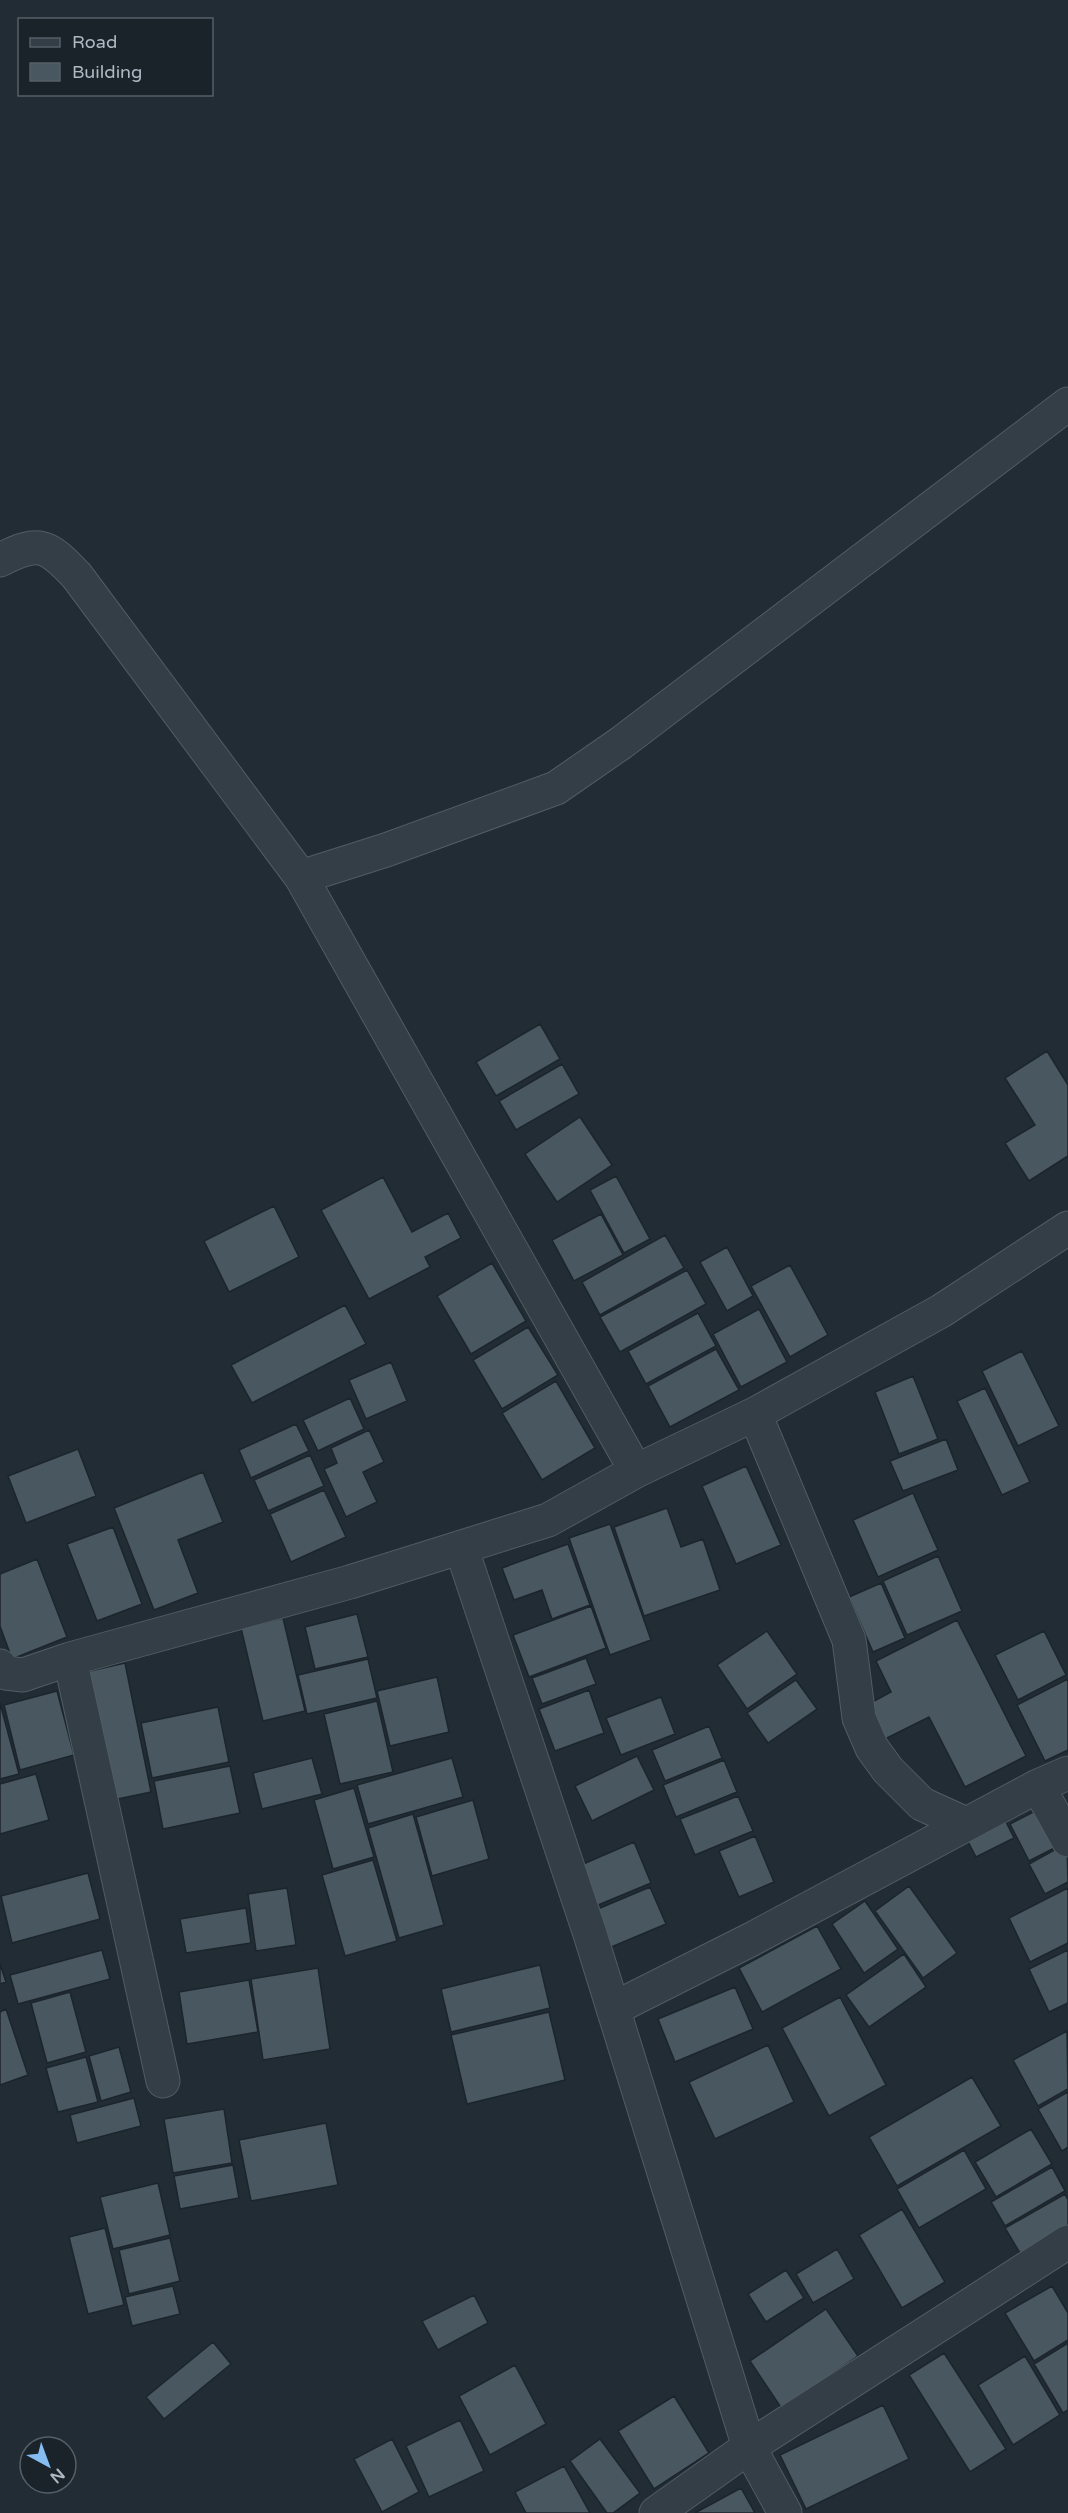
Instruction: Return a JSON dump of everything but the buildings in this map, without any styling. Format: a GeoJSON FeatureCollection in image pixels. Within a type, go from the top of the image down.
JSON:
{"type":"FeatureCollection","features":[{"type":"Feature","properties":{"kind":"street"},"geometry":{"type":"LineString","coordinates":[[301,877],[386,850],[556,788],[621,743],[1068,404]]}},
{"type":"Feature","properties":{"kind":"street"},"geometry":{"type":"LineString","coordinates":[[0,560],[33,546],[41,547],[72,569],[301,877],[636,1471]]}},
{"type":"Feature","properties":{"kind":"street"},"geometry":{"type":"LineString","coordinates":[[0,1666],[6,1673],[23,1675],[70,1659],[350,1582],[548,1520],[636,1471],[755,1414],[941,1311],[1068,1228]]}},
{"type":"Feature","properties":{"kind":"street"},"geometry":{"type":"LineString","coordinates":[[755,1414],[849,1640],[859,1718],[872,1748],[888,1770],[922,1804],[966,1824]]}},
{"type":"Feature","properties":{"kind":"street"},"geometry":{"type":"LineString","coordinates":[[461,1546],[613,2009],[748,2447],[785,2513]]}},
{"type":"Feature","properties":{"kind":"street"},"geometry":{"type":"LineString","coordinates":[[70,1659],[163,2081]]}},
{"type":"Feature","properties":{"kind":"street"},"geometry":{"type":"LineString","coordinates":[[613,2009],[750,1940],[1038,1786],[1068,1773]]}},
{"type":"Feature","properties":{"kind":"street"},"geometry":{"type":"LineString","coordinates":[[1038,1786],[1068,1840]]}},
{"type":"Feature","properties":{"kind":"street"},"geometry":{"type":"LineString","coordinates":[[656,2513],[748,2447],[1068,2242]]}}]}
